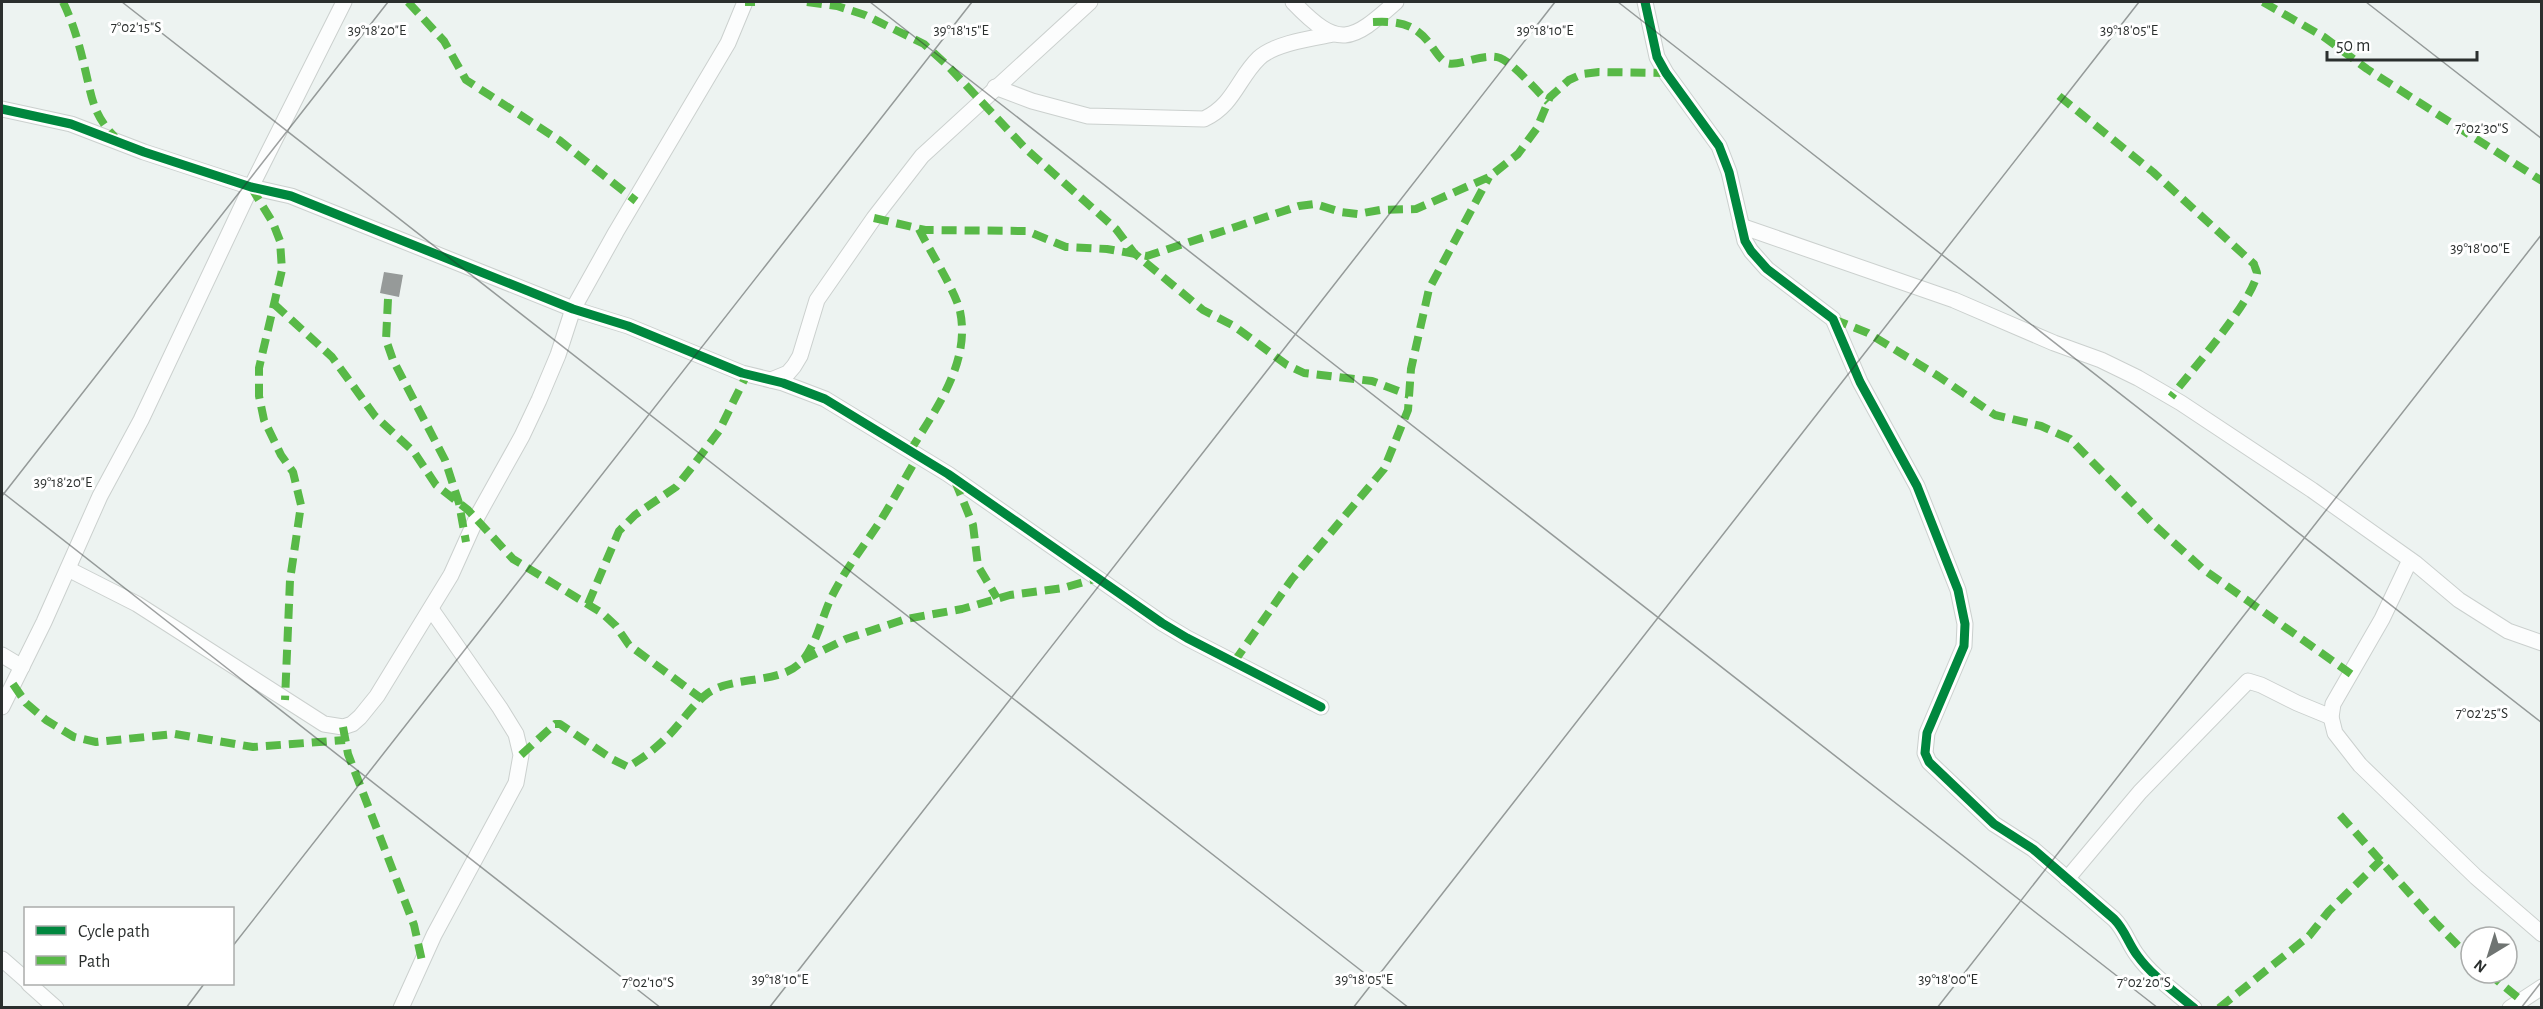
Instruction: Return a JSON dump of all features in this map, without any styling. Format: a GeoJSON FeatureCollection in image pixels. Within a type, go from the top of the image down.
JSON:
{"type":"FeatureCollection","features":[{"type":"Feature","properties":{"kind":"street"},"geometry":{"type":"LineString","coordinates":[[2,708],[100,496],[141,420],[251,187],[344,2]]}},
{"type":"Feature","properties":{"kind":"street"},"geometry":{"type":"LineString","coordinates":[[68,569],[137,604],[313,718],[334,727],[352,724],[372,703],[451,575],[478,515],[522,436],[558,355],[573,309],[728,43],[745,2]]}},
{"type":"Feature","properties":{"kind":"street"},"geometry":{"type":"LineString","coordinates":[[771,380],[788,373],[794,366],[800,356],[816,300],[921,156],[1090,2]]}},
{"type":"Feature","properties":{"kind":"street"},"geometry":{"type":"LineString","coordinates":[[1293,2],[1322,27],[1334,34]]}},
{"type":"Feature","properties":{"kind":"street"},"geometry":{"type":"LineString","coordinates":[[995,87],[1032,101],[1088,116],[1204,119],[1215,114],[1227,102],[1259,58],[1266,53],[1298,42],[1334,34],[1356,34],[1396,2]]}},
{"type":"Feature","properties":{"kind":"street"},"geometry":{"type":"LineString","coordinates":[[1645,2],[1657,57],[1719,146],[1730,172],[1745,241],[1758,260],[1833,319],[1860,382],[1917,486],[1958,590],[1965,624],[1964,646],[1928,733],[1927,758],[1932,766],[1994,824],[2033,849],[2121,926],[2135,953],[2146,966],[2194,1008]]}},
{"type":"Feature","properties":{"kind":"street"},"geometry":{"type":"LineString","coordinates":[[2,109],[71,124],[144,152],[251,187],[291,196],[573,309],[628,326],[742,372],[825,399],[948,474],[1187,638],[1321,706]]}},
{"type":"Feature","properties":{"kind":"street"},"geometry":{"type":"LineString","coordinates":[[1741,226],[1954,300],[2054,343],[2101,360],[2181,403],[2312,490],[2410,560],[2459,600],[2508,631],[2541,643]]}},
{"type":"Feature","properties":{"kind":"street"},"geometry":{"type":"LineString","coordinates":[[2410,560],[2382,619],[2333,704],[2331,717],[2336,733],[2360,765],[2476,877],[2541,934]]}},
{"type":"Feature","properties":{"kind":"street"},"geometry":{"type":"LineString","coordinates":[[401,1008],[434,935],[516,783],[521,755],[516,734],[500,708],[431,609]]}},
{"type":"Feature","properties":{"kind":"street"},"geometry":{"type":"LineString","coordinates":[[2,655],[22,667]]}},
{"type":"Feature","properties":{"kind":"street"},"geometry":{"type":"LineString","coordinates":[[2067,879],[2140,792],[2248,681],[2331,717]]}},
{"type":"Feature","properties":{"kind":"street"},"geometry":{"type":"LineString","coordinates":[[2,959],[24,978]]}},
{"type":"Feature","properties":{"kind":"street"},"geometry":{"type":"LineString","coordinates":[[30,985],[56,1008]]}},
{"type":"Feature","properties":{"kind":"street"},"geometry":{"type":"LineString","coordinates":[[2510,1008],[2541,987]]}},
{"type":"Feature","properties":{"kind":"building"},"geometry":{"type":"Polygon","coordinates":[[[384,272],[403,275],[399,297],[380,293],[384,272]]]}},
{"type":"Feature","properties":{"kind":"marked path"},"geometry":{"type":"LineString","coordinates":[[63,2],[76,35],[94,106],[115,137]]}},
{"type":"Feature","properties":{"kind":"marked path"},"geometry":{"type":"LineString","coordinates":[[408,2],[444,41],[466,80],[559,140],[636,201]]}},
{"type":"Feature","properties":{"kind":"marked path"},"geometry":{"type":"LineString","coordinates":[[745,2],[755,2]]}},
{"type":"Feature","properties":{"kind":"marked path"},"geometry":{"type":"LineString","coordinates":[[807,2],[837,6],[865,15],[924,44],[947,65],[1026,149],[1116,229],[1134,253],[1203,310],[1234,326],[1287,365],[1304,373],[1372,381],[1409,395]]}},
{"type":"Feature","properties":{"kind":"marked path"},"geometry":{"type":"LineString","coordinates":[[2263,2],[2324,37],[2367,69],[2542,181]]}},
{"type":"Feature","properties":{"kind":"marked path"},"geometry":{"type":"LineString","coordinates":[[1373,22],[1398,23],[1412,28],[1424,37],[1445,62],[1450,64],[1485,57],[1500,58],[1518,71],[1548,102]]}},
{"type":"Feature","properties":{"kind":"marked path"},"geometry":{"type":"LineString","coordinates":[[874,218],[925,230],[1027,231],[1066,247],[1107,249],[1147,256],[1299,206],[1315,204],[1341,212],[1358,214],[1380,210],[1416,209],[1489,177],[1518,154],[1537,128],[1550,97],[1569,80],[1582,74],[1599,72],[1666,73]]}},
{"type":"Feature","properties":{"kind":"marked path"},"geometry":{"type":"LineString","coordinates":[[2059,96],[2153,172],[2254,264],[2257,273],[2245,300],[2220,336],[2171,397]]}},
{"type":"Feature","properties":{"kind":"marked path"},"geometry":{"type":"LineString","coordinates":[[1234,662],[1292,579],[1384,469],[1408,410],[1411,369],[1429,289],[1489,177]]}},
{"type":"Feature","properties":{"kind":"marked path"},"geometry":{"type":"LineString","coordinates":[[251,187],[273,223],[280,241],[282,270],[259,368],[259,396],[264,420],[281,455],[293,472],[301,505],[290,580],[285,700]]}},
{"type":"Feature","properties":{"kind":"marked path"},"geometry":{"type":"LineString","coordinates":[[910,451],[940,402],[956,367],[962,330],[957,302],[919,229]]}},
{"type":"Feature","properties":{"kind":"marked path"},"geometry":{"type":"LineString","coordinates":[[388,299],[386,340],[393,360],[445,460],[459,503],[466,542]]}},
{"type":"Feature","properties":{"kind":"marked path"},"geometry":{"type":"LineString","coordinates":[[274,304],[332,357],[375,416],[414,452],[436,485],[468,510],[513,559],[602,613],[616,626],[629,645],[702,699]]}},
{"type":"Feature","properties":{"kind":"marked path"},"geometry":{"type":"LineString","coordinates":[[1833,319],[1868,333],[1938,376],[1995,415],[2041,426],[2070,439],[2153,524],[2203,569],[2351,674]]}},
{"type":"Feature","properties":{"kind":"marked path"},"geometry":{"type":"LineString","coordinates":[[588,604],[619,531],[635,515],[676,487],[719,431],[747,374]]}},
{"type":"Feature","properties":{"kind":"marked path"},"geometry":{"type":"LineString","coordinates":[[521,755],[555,724],[560,724],[628,767],[661,743],[708,693],[719,687],[770,677],[793,669],[807,654],[837,586],[884,515],[918,456]]}},
{"type":"Feature","properties":{"kind":"marked path"},"geometry":{"type":"LineString","coordinates":[[955,481],[973,525],[978,566],[997,598]]}},
{"type":"Feature","properties":{"kind":"marked path"},"geometry":{"type":"LineString","coordinates":[[803,660],[846,639],[906,619],[962,609],[1010,595],[1063,588],[1098,578]]}},
{"type":"Feature","properties":{"kind":"marked path"},"geometry":{"type":"LineString","coordinates":[[13,684],[26,703],[46,720],[74,737],[96,742],[175,734],[253,747],[345,740]]}},
{"type":"Feature","properties":{"kind":"marked path"},"geometry":{"type":"LineString","coordinates":[[343,727],[348,754],[414,925],[422,961]]}},
{"type":"Feature","properties":{"kind":"marked path"},"geometry":{"type":"LineString","coordinates":[[2340,815],[2459,947]]}},
{"type":"Feature","properties":{"kind":"marked path"},"geometry":{"type":"LineString","coordinates":[[2219,1008],[2309,936],[2329,911],[2381,860]]}},
{"type":"Feature","properties":{"kind":"marked path"},"geometry":{"type":"LineString","coordinates":[[2503,985],[2521,1000]]}},
{"type":"Feature","properties":{"kind":"cycle path"},"geometry":{"type":"LineString","coordinates":[[1645,2],[1657,57],[1719,146],[1729,172],[1745,241],[1767,269],[1833,319],[1860,382],[1917,486],[1958,590],[1965,624],[1964,646],[1927,733],[1925,753],[1929,762],[1994,824],[2033,849],[2114,919],[2149,970],[2194,1008]]}},
{"type":"Feature","properties":{"kind":"cycle path"},"geometry":{"type":"LineString","coordinates":[[2,109],[71,124],[144,152],[251,187],[291,196],[573,309],[628,326],[742,373],[783,383],[825,399],[948,474],[1162,623],[1321,707]]}}]}
